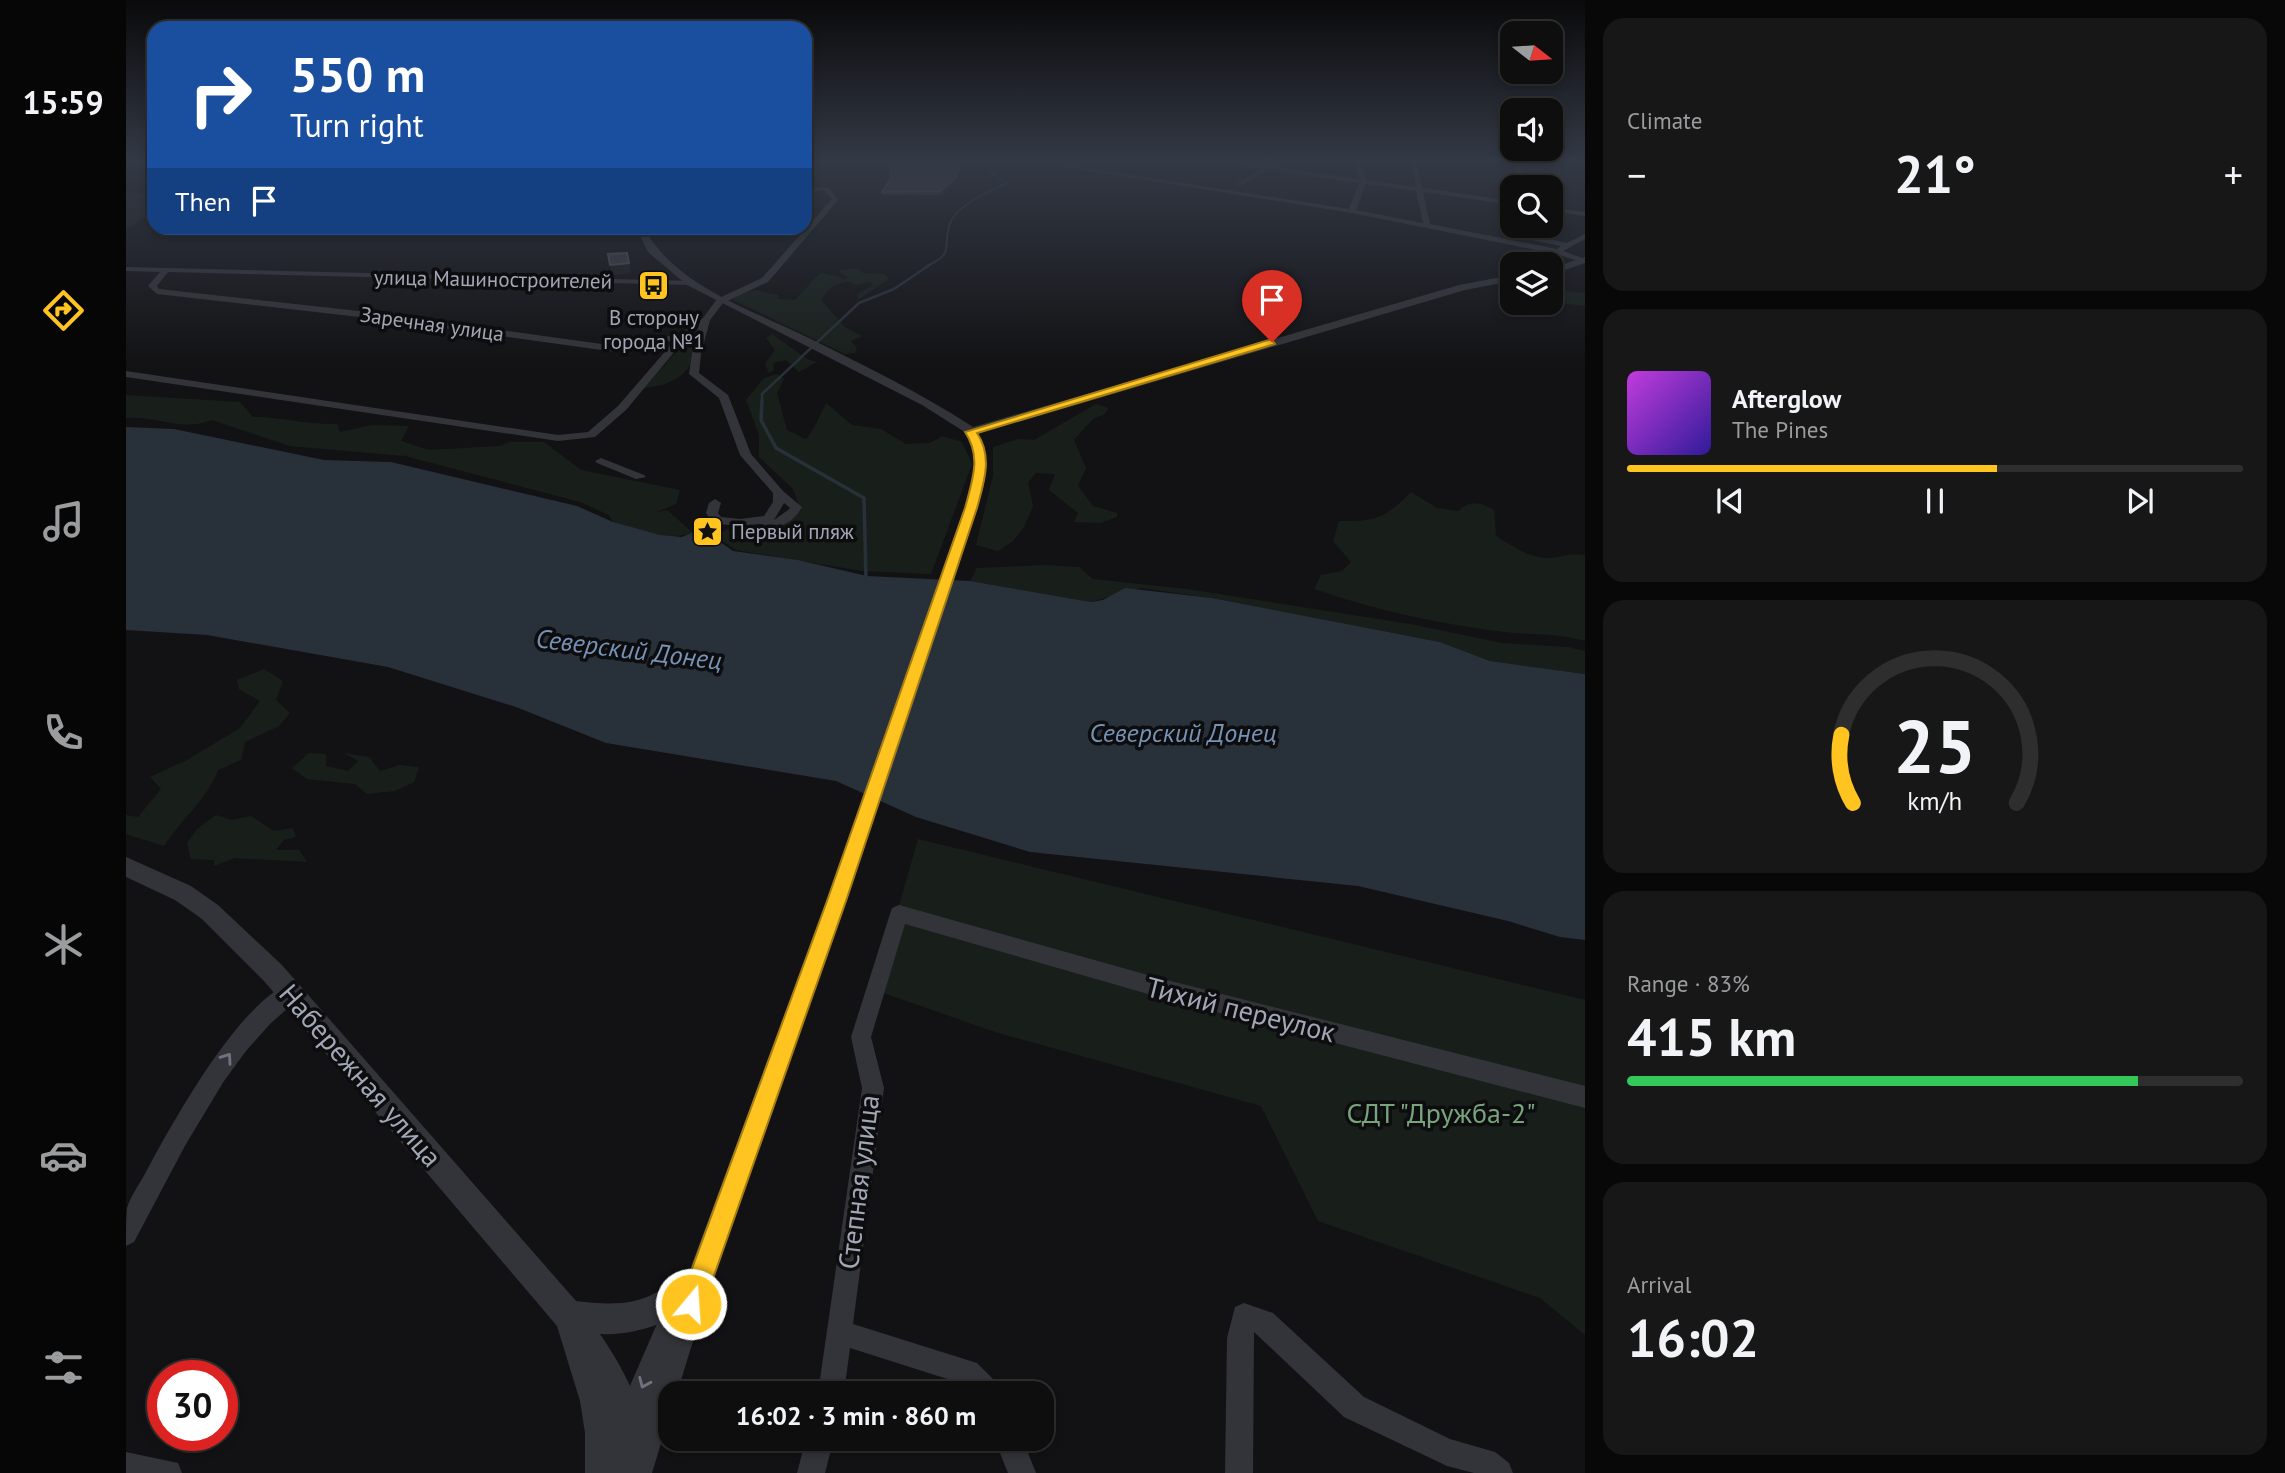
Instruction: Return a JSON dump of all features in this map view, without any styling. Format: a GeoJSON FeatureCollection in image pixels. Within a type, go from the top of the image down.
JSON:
{"type":"FeatureCollection","features":[{"type":"Feature","properties":{"kind":"street"},"geometry":{"type":"LineString","coordinates":[[1440,228],[1558,252],[1566,244],[1585,236]]}},
{"type":"Feature","properties":{"kind":"street"},"geometry":{"type":"LineString","coordinates":[[635,1473],[699,1280],[836,901],[981,472],[978,443],[971,432],[926,402],[691,283],[651,250],[644,235]]}},
{"type":"Feature","properties":{"kind":"street"},"geometry":{"type":"LineString","coordinates":[[720,300],[765,279],[804,235]]}},
{"type":"Feature","properties":{"kind":"street"},"geometry":{"type":"LineString","coordinates":[[1535,238],[1566,244],[1585,258]]}},
{"type":"Feature","properties":{"kind":"street"},"geometry":{"type":"LineString","coordinates":[[1563,253],[1585,258]]}},
{"type":"Feature","properties":{"kind":"street"},"geometry":{"type":"LineString","coordinates":[[1563,267],[1585,258]]}},
{"type":"Feature","properties":{"kind":"street","name":"улица Машиностроителей"},"geometry":{"type":"LineString","coordinates":[[126,269],[691,283]]}},
{"type":"Feature","properties":{"kind":"street","name":"Заречная улица"},"geometry":{"type":"LineString","coordinates":[[166,270],[152,286],[157,291],[386,317],[616,349],[684,336],[706,320],[720,300]]}},
{"type":"Feature","properties":{"kind":"street"},"geometry":{"type":"LineString","coordinates":[[971,432],[1455,289],[1500,280]]}},
{"type":"Feature","properties":{"kind":"street"},"geometry":{"type":"LineString","coordinates":[[706,320],[693,362],[694,374],[724,397],[747,455],[779,493],[796,507],[792,515],[781,522],[768,524],[768,519],[779,502],[779,493]]}},
{"type":"Feature","properties":{"kind":"street"},"geometry":{"type":"LineString","coordinates":[[126,374],[558,438],[591,435],[622,408],[684,336]]}},
{"type":"Feature","properties":{"kind":"street"},"geometry":{"type":"LineString","coordinates":[[616,349],[664,358]]}},
{"type":"Feature","properties":{"kind":"street"},"geometry":{"type":"LineString","coordinates":[[601,461],[640,477]]}},
{"type":"Feature","properties":{"kind":"street"},"geometry":{"type":"LineString","coordinates":[[715,503],[712,513],[717,520],[740,523],[768,519]]}},
{"type":"Feature","properties":{"kind":"street","name":"Набережная улица"},"geometry":{"type":"LineString","coordinates":[[126,867],[183,893],[210,912],[290,993],[568,1315],[606,1368],[628,1423],[635,1473]]}},
{"type":"Feature","properties":{"kind":"street","name":"Тихий переулок"},"geometry":{"type":"LineString","coordinates":[[899,914],[1161,990],[1422,1053],[1585,1097]]}},
{"type":"Feature","properties":{"kind":"street","name":"Степная улица"},"geometry":{"type":"LineString","coordinates":[[833,1381],[873,1088],[860,1037],[899,914]]}},
{"type":"Feature","properties":{"kind":"street"},"geometry":{"type":"LineString","coordinates":[[126,1234],[190,1116],[229,1055],[262,1015],[290,993]]}},
{"type":"Feature","properties":{"kind":"street"},"geometry":{"type":"LineString","coordinates":[[602,1473],[602,1433],[596,1401],[568,1315],[602,1321],[642,1317],[667,1306],[699,1280]]}},
{"type":"Feature","properties":{"kind":"street"},"geometry":{"type":"LineString","coordinates":[[614,1473],[628,1423],[672,1319],[699,1280]]}},
{"type":"Feature","properties":{"kind":"street"},"geometry":{"type":"LineString","coordinates":[[1239,1473],[1240,1338],[1244,1316],[1264,1322],[1354,1407],[1447,1452],[1485,1462],[1499,1473]]}},
{"type":"Feature","properties":{"kind":"street"},"geometry":{"type":"LineString","coordinates":[[839,1332],[968,1372],[977,1381]]}},
{"type":"Feature","properties":{"kind":"street"},"geometry":{"type":"LineString","coordinates":[[811,1473],[817,1451]]}},
{"type":"Feature","properties":{"kind":"street"},"geometry":{"type":"LineString","coordinates":[[1014,1451],[1022,1473]]}},
{"type":"Feature","properties":{"kind":"street"},"geometry":{"type":"LineString","coordinates":[[126,1466],[168,1473]]}},
{"type":"Feature","properties":{"kind":"green space"},"geometry":{"type":"Polygon","coordinates":[[[857,268],[863,273],[884,274],[889,279],[858,300],[858,293],[872,286],[871,282],[854,285],[846,282],[837,285],[821,300],[845,327],[862,336],[851,341],[857,348],[855,353],[845,354],[733,300],[734,296],[754,290],[778,295],[779,299],[795,300],[820,273],[841,277],[842,280],[849,278],[838,271],[857,268]]]}},
{"type":"Feature","properties":{"kind":"green space"},"geometry":{"type":"Polygon","coordinates":[[[1563,291],[1585,293],[1585,306],[1563,303],[1563,291]]]}},
{"type":"Feature","properties":{"kind":"green space"},"geometry":{"type":"Polygon","coordinates":[[[701,328],[695,354],[685,372],[669,383],[644,388],[680,345],[701,328]]]}},
{"type":"Feature","properties":{"kind":"green space"},"geometry":{"type":"Polygon","coordinates":[[[772,334],[807,359],[817,362],[799,372],[786,360],[773,363],[774,370],[769,373],[765,364],[775,350],[766,338],[772,334]]]}},
{"type":"Feature","properties":{"kind":"green space"},"geometry":{"type":"Polygon","coordinates":[[[777,374],[784,379],[777,393],[787,430],[806,439],[826,403],[852,425],[881,429],[906,444],[930,443],[942,436],[962,442],[972,464],[931,574],[862,571],[736,550],[716,537],[727,529],[745,533],[753,528],[775,527],[801,510],[793,489],[759,457],[759,435],[746,400],[764,378],[777,374]]]}},
{"type":"Feature","properties":{"kind":"green space"},"geometry":{"type":"Polygon","coordinates":[[[126,395],[240,402],[253,417],[337,424],[340,432],[372,425],[409,426],[401,441],[429,450],[499,446],[510,442],[544,442],[581,470],[680,490],[676,504],[657,512],[667,510],[692,532],[663,536],[642,531],[613,522],[609,515],[580,502],[405,456],[290,446],[212,420],[180,424],[126,418],[126,395]]]}},
{"type":"Feature","properties":{"kind":"green space"},"geometry":{"type":"Polygon","coordinates":[[[1096,404],[1108,408],[1105,414],[1093,419],[1074,440],[1086,468],[1078,486],[1093,506],[1117,513],[1117,517],[1101,523],[1074,522],[1078,513],[1049,490],[1055,474],[1036,473],[1028,482],[1033,506],[1024,527],[1013,541],[998,551],[976,545],[993,476],[993,447],[1019,439],[1034,440],[1096,404]]]}},
{"type":"Feature","properties":{"kind":"green space"},"geometry":{"type":"Polygon","coordinates":[[[1411,492],[1437,508],[1459,511],[1476,503],[1494,510],[1496,536],[1533,556],[1547,558],[1585,555],[1585,641],[1555,635],[1504,632],[1456,625],[1384,610],[1314,589],[1321,575],[1342,571],[1351,562],[1333,541],[1339,521],[1362,521],[1379,517],[1394,508],[1411,492]]]}},
{"type":"Feature","properties":{"kind":"green space"},"geometry":{"type":"Polygon","coordinates":[[[1046,565],[1079,567],[1093,579],[1187,589],[1410,624],[1502,643],[1568,647],[1585,651],[1585,674],[1490,661],[1440,642],[1212,598],[1141,588],[1091,602],[970,581],[977,568],[1046,565]]]}},
{"type":"Feature","properties":{"kind":"green space"},"geometry":{"type":"Polygon","coordinates":[[[264,669],[283,681],[276,700],[290,713],[279,726],[245,742],[241,760],[218,770],[201,800],[164,846],[126,834],[126,815],[138,817],[161,789],[150,777],[187,760],[240,728],[260,701],[239,689],[237,680],[264,669]]]}},
{"type":"Feature","properties":{"kind":"green space"},"geometry":{"type":"Polygon","coordinates":[[[309,753],[326,754],[326,766],[348,771],[358,761],[344,753],[369,757],[380,771],[400,765],[419,767],[414,782],[395,791],[367,794],[355,784],[307,779],[292,768],[309,753]]]}},
{"type":"Feature","properties":{"kind":"green space"},"geometry":{"type":"Polygon","coordinates":[[[216,815],[231,820],[251,816],[274,831],[293,828],[296,837],[284,840],[276,850],[299,850],[307,862],[235,858],[214,866],[214,860],[191,859],[187,843],[197,829],[216,815]]]}},
{"type":"Feature","properties":{"kind":"green space","name":"СДТ \"Дружба-2\""},"geometry":{"type":"Polygon","coordinates":[[[918,839],[1585,1000],[1585,1335],[1540,1298],[1318,1221],[1261,1106],[995,1032],[875,990],[918,839]]]}},
{"type":"Feature","properties":{"kind":"water","name":"Северский Донец"},"geometry":{"type":"Polygon","coordinates":[[[126,427],[174,429],[324,460],[391,462],[577,506],[613,522],[660,535],[682,537],[693,532],[713,537],[733,551],[798,560],[867,576],[970,581],[1091,602],[1103,600],[1125,588],[1212,598],[1440,642],[1490,661],[1585,674],[1585,940],[1560,937],[1508,921],[1358,886],[1030,852],[916,817],[836,781],[606,743],[516,707],[388,667],[207,635],[126,630],[126,427]]]}},
{"type":"Feature","properties":{"kind":"building"},"geometry":{"type":"Polygon","coordinates":[[[627,253],[629,263],[610,265],[608,254],[627,253]]]}},
{"type":"Feature","properties":{"kind":"waterway"},"geometry":{"type":"LineString","coordinates":[[927,266],[942,257],[945,252],[949,228]]}},
{"type":"Feature","properties":{"kind":"waterway"},"geometry":{"type":"LineString","coordinates":[[762,401],[762,394],[859,303],[894,289],[931,264]]}},
{"type":"Feature","properties":{"kind":"waterway"},"geometry":{"type":"LineString","coordinates":[[762,401],[761,420],[776,448],[864,498],[866,579]]}},
{"type":"Feature","properties":{"kind":"place","name":"В сторону города №1"},"geometry":{"type":"Point","coordinates":[654,285]}},
{"type":"Feature","properties":{"kind":"place","name":"Первый пляж"},"geometry":{"type":"Point","coordinates":[708,531]}},
{"type":"Feature","properties":{"kind":"route"},"geometry":{"type":"LineString","coordinates":[[691,1304],[836,901],[971,508],[981,472],[978,443],[971,432],[1272,342]]}}]}
